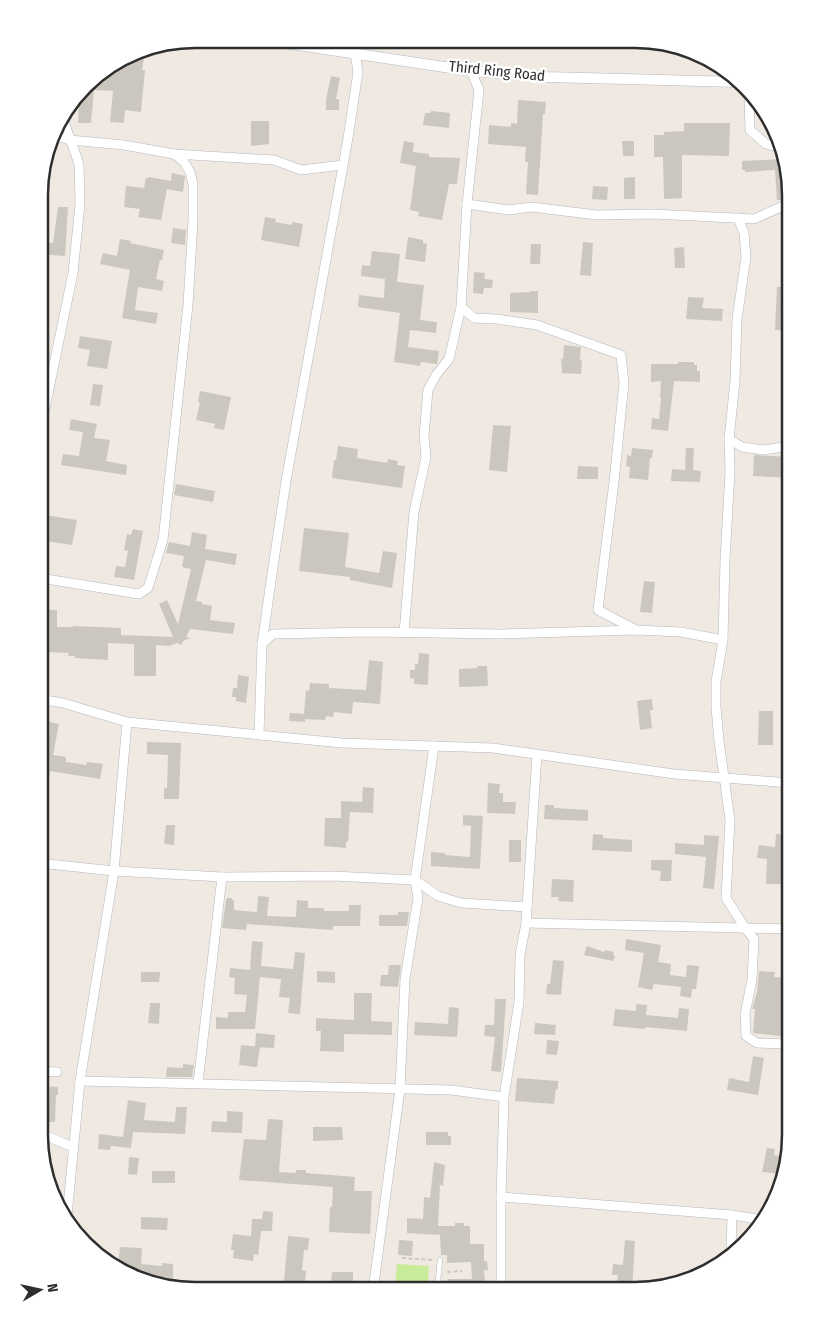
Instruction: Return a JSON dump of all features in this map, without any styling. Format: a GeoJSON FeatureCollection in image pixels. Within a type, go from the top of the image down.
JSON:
{"type":"FeatureCollection","features":[{"type":"Feature","properties":{"kind":"street","name":"Third Ring Road"},"geometry":{"type":"LineString","coordinates":[[313,47],[471,71],[547,77],[729,82]]}},
{"type":"Feature","properties":{"kind":"street"},"geometry":{"type":"LineString","coordinates":[[259,734],[262,644],[286,481],[358,72],[355,47]]}},
{"type":"Feature","properties":{"kind":"street"},"geometry":{"type":"LineString","coordinates":[[404,633],[414,512],[426,457],[424,436],[428,390],[436,375],[449,359],[461,307],[466,204],[479,90],[471,71]]}},
{"type":"Feature","properties":{"kind":"street"},"geometry":{"type":"LineString","coordinates":[[749,103],[750,130],[766,144],[773,146]]}},
{"type":"Feature","properties":{"kind":"street"},"geometry":{"type":"LineString","coordinates":[[47,398],[73,273],[80,204],[79,164],[65,125]]}},
{"type":"Feature","properties":{"kind":"street"},"geometry":{"type":"LineString","coordinates":[[59,137],[70,140],[124,145],[174,154],[274,160],[301,170],[343,165]]}},
{"type":"Feature","properties":{"kind":"street"},"geometry":{"type":"LineString","coordinates":[[47,579],[139,594],[148,588],[163,540],[191,266],[193,184],[190,172],[184,162],[174,154]]}},
{"type":"Feature","properties":{"kind":"street"},"geometry":{"type":"LineString","coordinates":[[466,204],[508,210],[531,207],[596,215],[653,214],[754,219],[782,206]]}},
{"type":"Feature","properties":{"kind":"street"},"geometry":{"type":"LineString","coordinates":[[738,218],[744,234],[746,257],[737,318],[735,381],[729,438],[730,472],[723,640],[716,682],[719,741],[730,820],[726,898],[745,928],[754,938],[752,980],[745,1014],[746,1036],[757,1043],[781,1044]]}},
{"type":"Feature","properties":{"kind":"street"},"geometry":{"type":"LineString","coordinates":[[461,307],[474,318],[497,318],[537,325],[620,355],[624,383],[598,610],[636,630]]}},
{"type":"Feature","properties":{"kind":"street"},"geometry":{"type":"LineString","coordinates":[[729,438],[742,447],[763,450],[782,447]]}},
{"type":"Feature","properties":{"kind":"street"},"geometry":{"type":"LineString","coordinates":[[262,644],[273,634],[502,634],[636,630],[681,632],[723,640]]}},
{"type":"Feature","properties":{"kind":"street"},"geometry":{"type":"LineString","coordinates":[[47,700],[63,703],[127,722],[342,743],[494,748],[674,774],[781,782]]}},
{"type":"Feature","properties":{"kind":"street"},"geometry":{"type":"LineString","coordinates":[[68,1210],[80,1081],[114,871],[127,722]]}},
{"type":"Feature","properties":{"kind":"street"},"geometry":{"type":"LineString","coordinates":[[374,1282],[400,1089],[405,980],[418,898],[415,880],[434,746]]}},
{"type":"Feature","properties":{"kind":"street"},"geometry":{"type":"LineString","coordinates":[[501,1282],[504,1097],[519,1002],[520,955],[526,923],[537,754]]}},
{"type":"Feature","properties":{"kind":"street"},"geometry":{"type":"LineString","coordinates":[[47,864],[114,871],[222,877],[334,876],[415,880],[438,896],[461,903],[527,907]]}},
{"type":"Feature","properties":{"kind":"street"},"geometry":{"type":"LineString","coordinates":[[198,1083],[222,877]]}},
{"type":"Feature","properties":{"kind":"street"},"geometry":{"type":"LineString","coordinates":[[526,923],[781,929]]}},
{"type":"Feature","properties":{"kind":"street"},"geometry":{"type":"LineString","coordinates":[[47,1071],[57,1072]]}},
{"type":"Feature","properties":{"kind":"street"},"geometry":{"type":"LineString","coordinates":[[80,1081],[451,1090],[504,1097]]}},
{"type":"Feature","properties":{"kind":"street"},"geometry":{"type":"LineString","coordinates":[[47,1136],[73,1147]]}},
{"type":"Feature","properties":{"kind":"street"},"geometry":{"type":"LineString","coordinates":[[501,1197],[756,1219]]}},
{"type":"Feature","properties":{"kind":"street"},"geometry":{"type":"LineString","coordinates":[[731,1246],[732,1216]]}},
{"type":"Feature","properties":{"kind":"lane"},"geometry":{"type":"LineString","coordinates":[[438,1282],[440,1260]]}},
{"type":"Feature","properties":{"kind":"path"},"geometry":{"type":"LineString","coordinates":[[402,1258],[440,1260]]}},
{"type":"Feature","properties":{"kind":"path"},"geometry":{"type":"LineString","coordinates":[[439,1272],[462,1271]]}},
{"type":"Feature","properties":{"kind":"green space"},"geometry":{"type":"Polygon","coordinates":[[[397,1264],[429,1266],[428,1282],[395,1282],[397,1264]]]}},
{"type":"Feature","properties":{"kind":"building"},"geometry":{"type":"Polygon","coordinates":[[[144,57],[142,70],[145,70],[141,112],[125,110],[124,123],[110,122],[113,91],[94,90],[91,123],[78,123],[79,104],[98,84],[121,67],[144,57]]]}},
{"type":"Feature","properties":{"kind":"building"},"geometry":{"type":"Polygon","coordinates":[[[331,76],[340,78],[336,99],[339,99],[339,110],[326,110],[331,76]]]}},
{"type":"Feature","properties":{"kind":"building"},"geometry":{"type":"Polygon","coordinates":[[[518,100],[546,102],[545,114],[543,114],[538,195],[526,194],[528,162],[525,162],[526,147],[488,144],[489,125],[511,127],[511,123],[517,124],[518,100]]]}},
{"type":"Feature","properties":{"kind":"building"},"geometry":{"type":"Polygon","coordinates":[[[431,111],[450,113],[449,128],[423,125],[425,113],[430,113],[431,111]]]}},
{"type":"Feature","properties":{"kind":"building"},"geometry":{"type":"Polygon","coordinates":[[[251,121],[269,121],[269,144],[251,146],[251,121]]]}},
{"type":"Feature","properties":{"kind":"building"},"geometry":{"type":"Polygon","coordinates":[[[684,123],[730,123],[729,156],[682,155],[682,198],[664,199],[663,157],[654,157],[654,135],[664,135],[664,132],[684,131],[684,123]]]}},
{"type":"Feature","properties":{"kind":"building"},"geometry":{"type":"Polygon","coordinates":[[[404,141],[414,143],[413,152],[429,154],[429,157],[460,158],[457,184],[449,184],[442,220],[418,216],[419,212],[410,210],[416,166],[400,163],[404,141]]]}},
{"type":"Feature","properties":{"kind":"building"},"geometry":{"type":"Polygon","coordinates":[[[622,141],[634,141],[634,156],[623,156],[622,141]]]}},
{"type":"Feature","properties":{"kind":"building"},"geometry":{"type":"Polygon","coordinates":[[[777,159],[782,200],[777,200],[775,170],[745,172],[745,170],[742,170],[742,161],[777,159]]]}},
{"type":"Feature","properties":{"kind":"building"},"geometry":{"type":"Polygon","coordinates":[[[172,173],[185,176],[183,192],[167,189],[161,220],[138,217],[140,209],[124,207],[126,186],[144,188],[146,178],[149,177],[171,181],[172,173]]]}},
{"type":"Feature","properties":{"kind":"building"},"geometry":{"type":"Polygon","coordinates":[[[635,177],[635,199],[624,199],[624,178],[635,177]]]}},
{"type":"Feature","properties":{"kind":"building"},"geometry":{"type":"Polygon","coordinates":[[[593,186],[608,187],[607,200],[592,199],[593,186]]]}},
{"type":"Feature","properties":{"kind":"building"},"geometry":{"type":"Polygon","coordinates":[[[58,207],[68,207],[65,256],[47,255],[47,243],[53,243],[58,207]]]}},
{"type":"Feature","properties":{"kind":"building"},"geometry":{"type":"Polygon","coordinates":[[[265,217],[276,219],[275,222],[292,225],[292,222],[303,224],[299,247],[261,240],[265,217]]]}},
{"type":"Feature","properties":{"kind":"building"},"geometry":{"type":"Polygon","coordinates":[[[173,228],[186,230],[185,245],[171,243],[173,228]]]}},
{"type":"Feature","properties":{"kind":"building"},"geometry":{"type":"Polygon","coordinates":[[[408,237],[423,240],[423,243],[427,244],[425,262],[405,259],[408,237]]]}},
{"type":"Feature","properties":{"kind":"building"},"geometry":{"type":"Polygon","coordinates":[[[120,239],[164,250],[156,279],[164,281],[162,291],[138,287],[135,310],[158,313],[156,324],[122,318],[130,270],[100,264],[103,253],[117,256],[120,239]]]}},
{"type":"Feature","properties":{"kind":"building"},"geometry":{"type":"Polygon","coordinates":[[[583,242],[593,243],[591,276],[580,275],[583,242]]]}},
{"type":"Feature","properties":{"kind":"building"},"geometry":{"type":"Polygon","coordinates":[[[531,244],[541,244],[540,264],[530,264],[531,244]]]}},
{"type":"Feature","properties":{"kind":"building"},"geometry":{"type":"Polygon","coordinates":[[[684,247],[685,268],[675,268],[674,248],[684,247]]]}},
{"type":"Feature","properties":{"kind":"building"},"geometry":{"type":"Polygon","coordinates":[[[372,251],[400,254],[397,282],[424,285],[420,320],[437,322],[436,333],[410,330],[408,347],[439,351],[437,364],[421,362],[420,366],[394,362],[400,313],[358,307],[359,295],[384,298],[385,279],[361,276],[362,265],[370,266],[372,251]]]}},
{"type":"Feature","properties":{"kind":"building"},"geometry":{"type":"Polygon","coordinates":[[[474,272],[485,273],[484,279],[493,280],[492,288],[484,288],[483,294],[473,293],[474,272]]]}},
{"type":"Feature","properties":{"kind":"building"},"geometry":{"type":"Polygon","coordinates":[[[777,287],[782,287],[782,330],[775,330],[777,287]]]}},
{"type":"Feature","properties":{"kind":"building"},"geometry":{"type":"Polygon","coordinates":[[[538,291],[538,313],[510,312],[510,293],[538,291]]]}},
{"type":"Feature","properties":{"kind":"building"},"geometry":{"type":"Polygon","coordinates":[[[688,297],[704,298],[702,308],[723,309],[722,321],[686,319],[688,297]]]}},
{"type":"Feature","properties":{"kind":"building"},"geometry":{"type":"Polygon","coordinates":[[[80,336],[112,341],[107,369],[87,366],[90,350],[78,348],[80,336]]]}},
{"type":"Feature","properties":{"kind":"building"},"geometry":{"type":"Polygon","coordinates":[[[564,345],[581,347],[581,374],[562,373],[561,358],[563,359],[564,345]]]}},
{"type":"Feature","properties":{"kind":"building"},"geometry":{"type":"Polygon","coordinates":[[[678,362],[694,362],[694,365],[697,365],[697,371],[700,371],[700,382],[674,381],[668,431],[651,429],[652,418],[659,419],[661,381],[651,382],[651,364],[678,364],[678,362]]]}},
{"type":"Feature","properties":{"kind":"building"},"geometry":{"type":"Polygon","coordinates":[[[93,384],[103,385],[100,406],[90,405],[93,384]]]}},
{"type":"Feature","properties":{"kind":"building"},"geometry":{"type":"Polygon","coordinates":[[[200,391],[231,397],[224,430],[214,428],[215,424],[196,420],[200,403],[198,402],[200,391]]]}},
{"type":"Feature","properties":{"kind":"building"},"geometry":{"type":"Polygon","coordinates":[[[71,419],[97,424],[94,438],[110,440],[106,461],[127,465],[126,475],[61,465],[63,454],[79,456],[83,432],[69,430],[71,419]]]}},
{"type":"Feature","properties":{"kind":"building"},"geometry":{"type":"Polygon","coordinates":[[[493,425],[511,426],[507,472],[489,470],[493,425]]]}},
{"type":"Feature","properties":{"kind":"building"},"geometry":{"type":"Polygon","coordinates":[[[338,446],[358,449],[357,458],[387,463],[388,459],[398,461],[397,465],[405,466],[402,488],[332,478],[338,446]]]}},
{"type":"Feature","properties":{"kind":"building"},"geometry":{"type":"Polygon","coordinates":[[[632,448],[653,450],[652,458],[650,458],[648,480],[629,478],[630,467],[626,466],[627,455],[631,456],[632,448]]]}},
{"type":"Feature","properties":{"kind":"building"},"geometry":{"type":"Polygon","coordinates":[[[686,448],[694,448],[693,470],[701,471],[700,482],[671,481],[672,469],[685,470],[686,448]]]}},
{"type":"Feature","properties":{"kind":"building"},"geometry":{"type":"Polygon","coordinates":[[[754,455],[782,457],[782,478],[753,476],[754,455]]]}},
{"type":"Feature","properties":{"kind":"building"},"geometry":{"type":"Polygon","coordinates":[[[578,466],[598,467],[598,479],[577,479],[578,466]]]}},
{"type":"Feature","properties":{"kind":"building"},"geometry":{"type":"Polygon","coordinates":[[[176,484],[215,491],[213,502],[174,495],[176,484]]]}},
{"type":"Feature","properties":{"kind":"building"},"geometry":{"type":"Polygon","coordinates":[[[47,515],[77,520],[72,545],[47,541],[47,515]]]}},
{"type":"Feature","properties":{"kind":"building"},"geometry":{"type":"Polygon","coordinates":[[[304,528],[349,533],[345,567],[379,573],[383,551],[397,553],[392,588],[350,580],[350,577],[299,571],[304,528]]]}},
{"type":"Feature","properties":{"kind":"building"},"geometry":{"type":"Polygon","coordinates":[[[133,529],[143,531],[134,580],[114,577],[116,566],[125,567],[128,551],[124,550],[127,534],[131,535],[133,529]]]}},
{"type":"Feature","properties":{"kind":"building"},"geometry":{"type":"Polygon","coordinates":[[[192,532],[207,535],[205,549],[237,554],[235,565],[206,560],[196,601],[212,606],[210,620],[235,623],[233,634],[190,629],[186,637],[191,638],[184,640],[181,645],[177,643],[169,646],[156,645],[156,676],[134,676],[134,644],[108,643],[108,660],[75,658],[75,656],[68,656],[69,653],[48,652],[47,609],[57,610],[57,627],[121,628],[121,635],[173,637],[159,604],[167,600],[178,624],[191,569],[182,567],[184,556],[166,553],[169,542],[190,546],[192,532]]]}},
{"type":"Feature","properties":{"kind":"building"},"geometry":{"type":"Polygon","coordinates":[[[644,581],[655,582],[652,613],[640,612],[644,581]]]}},
{"type":"Feature","properties":{"kind":"building"},"geometry":{"type":"Polygon","coordinates":[[[419,653],[429,654],[428,685],[414,684],[414,679],[410,678],[410,670],[415,670],[415,664],[418,664],[419,653]]]}},
{"type":"Feature","properties":{"kind":"building"},"geometry":{"type":"Polygon","coordinates":[[[369,660],[383,662],[380,704],[353,702],[352,714],[334,712],[333,717],[326,716],[325,720],[305,719],[305,722],[289,721],[290,713],[304,714],[306,690],[309,691],[310,683],[329,684],[329,688],[366,690],[369,660]]]}},
{"type":"Feature","properties":{"kind":"building"},"geometry":{"type":"Polygon","coordinates":[[[477,666],[487,666],[488,686],[459,687],[459,669],[477,668],[477,666]]]}},
{"type":"Feature","properties":{"kind":"building"},"geometry":{"type":"Polygon","coordinates":[[[238,675],[249,677],[246,703],[236,701],[236,697],[232,697],[233,688],[237,688],[238,675]]]}},
{"type":"Feature","properties":{"kind":"building"},"geometry":{"type":"Polygon","coordinates":[[[652,699],[653,710],[650,710],[652,728],[640,730],[637,701],[652,699]]]}},
{"type":"Feature","properties":{"kind":"building"},"geometry":{"type":"Polygon","coordinates":[[[759,711],[773,711],[773,745],[758,745],[759,711]]]}},
{"type":"Feature","properties":{"kind":"building"},"geometry":{"type":"Polygon","coordinates":[[[47,721],[59,724],[53,755],[66,757],[66,762],[86,765],[87,762],[103,764],[100,779],[50,771],[47,786],[47,721]]]}},
{"type":"Feature","properties":{"kind":"building"},"geometry":{"type":"Polygon","coordinates":[[[147,742],[181,743],[179,799],[164,799],[164,788],[167,788],[168,755],[147,754],[147,742]]]}},
{"type":"Feature","properties":{"kind":"building"},"geometry":{"type":"Polygon","coordinates":[[[488,783],[500,784],[499,793],[503,793],[503,802],[516,802],[515,814],[487,813],[488,783]]]}},
{"type":"Feature","properties":{"kind":"building"},"geometry":{"type":"Polygon","coordinates":[[[363,787],[374,788],[373,813],[350,812],[346,848],[324,846],[325,818],[341,818],[341,801],[362,802],[363,787]]]}},
{"type":"Feature","properties":{"kind":"building"},"geometry":{"type":"Polygon","coordinates":[[[545,805],[554,805],[554,808],[588,810],[588,821],[544,819],[545,805]]]}},
{"type":"Feature","properties":{"kind":"building"},"geometry":{"type":"Polygon","coordinates":[[[463,815],[483,816],[480,869],[431,866],[431,852],[470,857],[471,826],[463,825],[463,815]]]}},
{"type":"Feature","properties":{"kind":"building"},"geometry":{"type":"Polygon","coordinates":[[[166,825],[175,825],[174,845],[164,844],[166,825]]]}},
{"type":"Feature","properties":{"kind":"building"},"geometry":{"type":"Polygon","coordinates":[[[593,834],[603,835],[603,838],[632,840],[632,852],[592,850],[593,834]]]}},
{"type":"Feature","properties":{"kind":"building"},"geometry":{"type":"Polygon","coordinates":[[[776,834],[781,834],[781,884],[766,884],[767,859],[757,858],[759,845],[775,847],[776,834]]]}},
{"type":"Feature","properties":{"kind":"building"},"geometry":{"type":"Polygon","coordinates":[[[704,835],[719,836],[714,889],[703,888],[706,857],[675,854],[675,843],[704,845],[704,835]]]}},
{"type":"Feature","properties":{"kind":"building"},"geometry":{"type":"Polygon","coordinates":[[[509,840],[521,840],[521,862],[509,862],[509,840]]]}},
{"type":"Feature","properties":{"kind":"building"},"geometry":{"type":"Polygon","coordinates":[[[651,860],[672,860],[671,881],[660,881],[661,871],[651,870],[651,860]]]}},
{"type":"Feature","properties":{"kind":"building"},"geometry":{"type":"Polygon","coordinates":[[[552,879],[574,880],[573,902],[558,901],[559,897],[551,897],[552,879]]]}},
{"type":"Feature","properties":{"kind":"building"},"geometry":{"type":"Polygon","coordinates":[[[258,896],[269,897],[267,916],[296,917],[297,900],[308,901],[308,908],[324,908],[324,911],[349,911],[349,905],[361,905],[360,926],[333,926],[333,930],[247,924],[246,930],[222,928],[227,898],[231,898],[234,901],[234,910],[257,912],[258,896]]]}},
{"type":"Feature","properties":{"kind":"building"},"geometry":{"type":"Polygon","coordinates":[[[398,912],[409,912],[407,926],[379,926],[379,915],[398,915],[398,912]]]}},
{"type":"Feature","properties":{"kind":"building"},"geometry":{"type":"Polygon","coordinates":[[[626,939],[661,945],[658,962],[671,964],[670,975],[686,977],[687,965],[699,966],[696,989],[692,989],[691,998],[680,996],[681,987],[654,984],[652,990],[638,987],[644,953],[625,950],[626,939]]]}},
{"type":"Feature","properties":{"kind":"building"},"geometry":{"type":"Polygon","coordinates":[[[252,941],[263,942],[261,966],[293,969],[295,952],[305,953],[300,1014],[288,1013],[290,998],[279,997],[281,979],[260,977],[255,1029],[216,1029],[216,1017],[228,1018],[228,1012],[245,1012],[247,995],[234,994],[235,978],[229,977],[230,968],[250,970],[252,941]]]}},
{"type":"Feature","properties":{"kind":"building"},"geometry":{"type":"Polygon","coordinates":[[[587,946],[604,952],[605,950],[614,952],[613,961],[584,955],[587,946]]]}},
{"type":"Feature","properties":{"kind":"building"},"geometry":{"type":"Polygon","coordinates":[[[553,960],[564,961],[561,995],[546,994],[547,984],[550,984],[553,960]]]}},
{"type":"Feature","properties":{"kind":"building"},"geometry":{"type":"Polygon","coordinates":[[[389,965],[401,965],[398,987],[380,986],[381,975],[388,975],[389,965]]]}},
{"type":"Feature","properties":{"kind":"building"},"geometry":{"type":"Polygon","coordinates":[[[317,971],[335,972],[335,983],[317,982],[317,971]]]}},
{"type":"Feature","properties":{"kind":"building"},"geometry":{"type":"Polygon","coordinates":[[[759,971],[775,972],[774,977],[781,977],[781,1036],[753,1033],[755,1009],[752,1009],[757,992],[759,971]]]}},
{"type":"Feature","properties":{"kind":"building"},"geometry":{"type":"Polygon","coordinates":[[[141,972],[160,972],[159,982],[141,982],[141,972]]]}},
{"type":"Feature","properties":{"kind":"building"},"geometry":{"type":"Polygon","coordinates":[[[354,993],[372,993],[371,1021],[392,1022],[392,1035],[344,1034],[344,1052],[320,1051],[321,1031],[316,1031],[316,1018],[354,1020],[354,993]]]}},
{"type":"Feature","properties":{"kind":"building"},"geometry":{"type":"Polygon","coordinates":[[[495,999],[506,999],[501,1072],[491,1071],[495,1037],[484,1036],[485,1025],[494,1025],[495,999]]]}},
{"type":"Feature","properties":{"kind":"building"},"geometry":{"type":"Polygon","coordinates":[[[150,1003],[160,1003],[159,1024],[148,1023],[150,1003]]]}},
{"type":"Feature","properties":{"kind":"building"},"geometry":{"type":"Polygon","coordinates":[[[636,1004],[647,1005],[646,1015],[678,1018],[679,1008],[689,1009],[687,1031],[613,1026],[615,1009],[636,1011],[636,1004]]]}},
{"type":"Feature","properties":{"kind":"building"},"geometry":{"type":"Polygon","coordinates":[[[449,1007],[459,1008],[457,1037],[414,1035],[415,1022],[448,1024],[449,1007]]]}},
{"type":"Feature","properties":{"kind":"building"},"geometry":{"type":"Polygon","coordinates":[[[535,1023],[556,1025],[555,1035],[534,1034],[535,1023]]]}},
{"type":"Feature","properties":{"kind":"building"},"geometry":{"type":"Polygon","coordinates":[[[256,1033],[275,1035],[274,1048],[255,1047],[256,1033]]]}},
{"type":"Feature","properties":{"kind":"building"},"geometry":{"type":"Polygon","coordinates":[[[547,1040],[559,1041],[557,1055],[546,1054],[547,1040]]]}},
{"type":"Feature","properties":{"kind":"building"},"geometry":{"type":"Polygon","coordinates":[[[241,1045],[260,1047],[257,1067],[239,1065],[241,1045]]]}},
{"type":"Feature","properties":{"kind":"building"},"geometry":{"type":"Polygon","coordinates":[[[753,1056],[764,1058],[758,1095],[727,1090],[729,1078],[749,1082],[753,1056]]]}},
{"type":"Feature","properties":{"kind":"building"},"geometry":{"type":"Polygon","coordinates":[[[183,1064],[194,1065],[192,1077],[166,1077],[167,1067],[183,1068],[183,1064]]]}},
{"type":"Feature","properties":{"kind":"building"},"geometry":{"type":"Polygon","coordinates":[[[517,1078],[558,1081],[554,1104],[515,1101],[517,1078]]]}},
{"type":"Feature","properties":{"kind":"building"},"geometry":{"type":"Polygon","coordinates":[[[47,1086],[58,1087],[55,1122],[47,1122],[47,1086]]]}},
{"type":"Feature","properties":{"kind":"building"},"geometry":{"type":"Polygon","coordinates":[[[128,1100],[146,1103],[144,1120],[175,1122],[176,1107],[187,1107],[185,1134],[133,1132],[131,1148],[111,1146],[110,1150],[98,1149],[99,1134],[123,1137],[128,1100]]]}},
{"type":"Feature","properties":{"kind":"building"},"geometry":{"type":"Polygon","coordinates":[[[227,1111],[243,1112],[242,1133],[211,1132],[212,1121],[227,1122],[227,1111]]]}},
{"type":"Feature","properties":{"kind":"building"},"geometry":{"type":"Polygon","coordinates":[[[268,1119],[283,1120],[279,1172],[296,1173],[296,1170],[306,1170],[306,1173],[355,1177],[354,1191],[372,1191],[370,1234],[329,1232],[333,1187],[239,1180],[244,1139],[266,1140],[268,1119]]]}},
{"type":"Feature","properties":{"kind":"building"},"geometry":{"type":"Polygon","coordinates":[[[313,1127],[342,1127],[343,1140],[313,1141],[313,1127]]]}},
{"type":"Feature","properties":{"kind":"building"},"geometry":{"type":"Polygon","coordinates":[[[426,1132],[448,1132],[448,1136],[451,1136],[451,1145],[426,1145],[426,1132]]]}},
{"type":"Feature","properties":{"kind":"building"},"geometry":{"type":"Polygon","coordinates":[[[767,1148],[775,1149],[774,1155],[780,1156],[777,1173],[762,1172],[767,1148]]]}},
{"type":"Feature","properties":{"kind":"building"},"geometry":{"type":"Polygon","coordinates":[[[129,1157],[139,1158],[137,1175],[128,1174],[129,1157]]]}},
{"type":"Feature","properties":{"kind":"building"},"geometry":{"type":"Polygon","coordinates":[[[434,1162],[445,1165],[443,1186],[440,1185],[438,1226],[455,1226],[455,1223],[464,1223],[464,1226],[470,1226],[470,1244],[484,1244],[484,1261],[487,1261],[488,1270],[484,1270],[485,1281],[448,1282],[448,1279],[472,1279],[471,1262],[447,1263],[447,1255],[441,1255],[440,1235],[407,1233],[407,1218],[423,1219],[424,1197],[430,1198],[434,1162]]]}},
{"type":"Feature","properties":{"kind":"building"},"geometry":{"type":"Polygon","coordinates":[[[152,1171],[175,1171],[175,1183],[152,1183],[152,1171]]]}},
{"type":"Feature","properties":{"kind":"building"},"geometry":{"type":"Polygon","coordinates":[[[263,1211],[273,1212],[272,1231],[261,1231],[258,1255],[254,1254],[253,1261],[233,1258],[234,1250],[231,1250],[233,1234],[251,1236],[252,1219],[262,1219],[263,1211]]]}},
{"type":"Feature","properties":{"kind":"building"},"geometry":{"type":"Polygon","coordinates":[[[141,1217],[168,1218],[167,1230],[141,1229],[141,1217]]]}},
{"type":"Feature","properties":{"kind":"building"},"geometry":{"type":"Polygon","coordinates":[[[288,1236],[309,1238],[308,1250],[304,1250],[302,1270],[306,1271],[305,1282],[284,1281],[288,1236]]]}},
{"type":"Feature","properties":{"kind":"building"},"geometry":{"type":"Polygon","coordinates":[[[399,1240],[413,1241],[412,1256],[398,1255],[399,1240]]]}},
{"type":"Feature","properties":{"kind":"building"},"geometry":{"type":"Polygon","coordinates":[[[625,1240],[635,1241],[633,1282],[617,1282],[618,1275],[612,1275],[613,1264],[623,1265],[625,1240]]]}},
{"type":"Feature","properties":{"kind":"building"},"geometry":{"type":"Polygon","coordinates":[[[120,1247],[142,1248],[141,1264],[162,1266],[162,1263],[173,1264],[173,1278],[156,1277],[119,1261],[120,1247]]]}},
{"type":"Feature","properties":{"kind":"building"},"geometry":{"type":"Polygon","coordinates":[[[332,1272],[353,1272],[353,1282],[331,1282],[332,1272]]]}}]}
